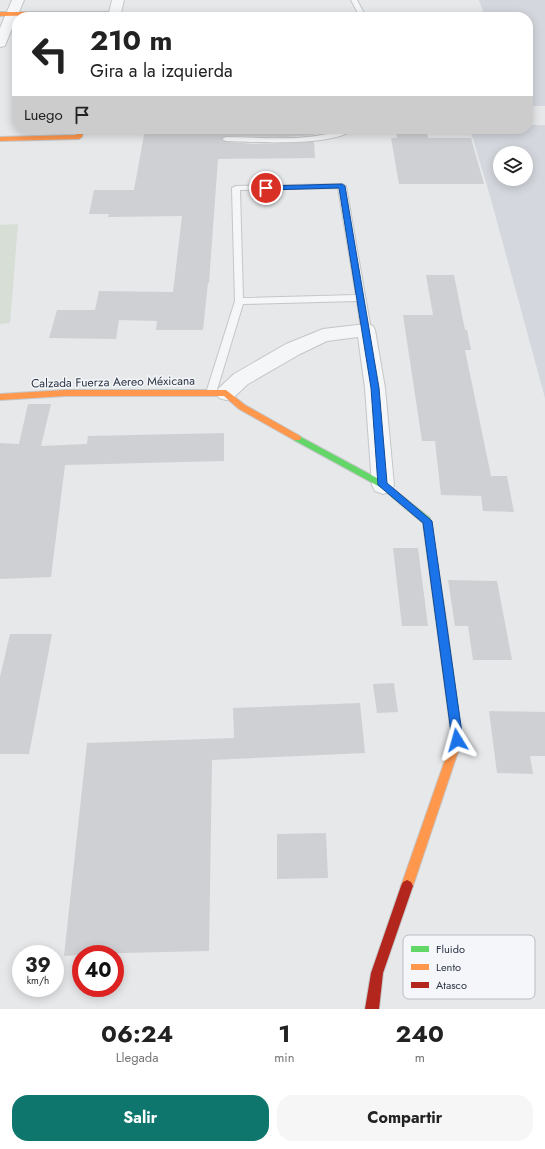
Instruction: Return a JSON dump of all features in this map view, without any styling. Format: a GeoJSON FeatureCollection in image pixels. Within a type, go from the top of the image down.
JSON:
{"type":"FeatureCollection","features":[{"type":"Feature","properties":{"kind":"street"},"geometry":{"type":"LineString","coordinates":[[0,43],[6,13],[18,0]]}},
{"type":"Feature","properties":{"kind":"street"},"geometry":{"type":"LineString","coordinates":[[115,12],[118,0]]}},
{"type":"Feature","properties":{"kind":"street"},"geometry":{"type":"LineString","coordinates":[[0,139],[67,134]]}},
{"type":"Feature","properties":{"kind":"street"},"geometry":{"type":"LineString","coordinates":[[372,1009],[378,973],[457,740],[427,521],[383,485],[218,393],[294,349],[323,335],[366,330],[375,388],[383,485]]}},
{"type":"Feature","properties":{"kind":"street","name":"Calzada Fuerza Aereo Méxicana"},"geometry":{"type":"LineString","coordinates":[[0,397],[64,393],[218,393]]}},
{"type":"Feature","properties":{"kind":"lane"},"geometry":{"type":"LineString","coordinates":[[354,0],[360,12]]}},
{"type":"Feature","properties":{"kind":"lane"},"geometry":{"type":"LineString","coordinates":[[226,139],[318,139],[341,134]]}},
{"type":"Feature","properties":{"kind":"lane"},"geometry":{"type":"LineString","coordinates":[[218,393],[239,300],[236,188],[342,186],[366,330]]}},
{"type":"Feature","properties":{"kind":"lane"},"geometry":{"type":"LineString","coordinates":[[239,300],[361,298]]}},
{"type":"Feature","properties":{"kind":"shaded area"},"geometry":{"type":"Polygon","coordinates":[[[479,0],[545,0],[545,106],[533,106],[533,12],[483,12],[479,0]]]}},
{"type":"Feature","properties":{"kind":"shaded area"},"geometry":{"type":"Polygon","coordinates":[[[533,125],[545,125],[545,398],[471,134],[533,134],[533,125]]]}},
{"type":"Feature","properties":{"kind":"shaded area"},"geometry":{"type":"Polygon","coordinates":[[[18,224],[10,323],[0,324],[0,225],[18,224]]]}},
{"type":"Feature","properties":{"kind":"building"},"geometry":{"type":"Polygon","coordinates":[[[144,134],[314,134],[285,137],[226,136],[221,140],[226,142],[255,144],[314,142],[315,158],[218,159],[209,283],[203,330],[156,330],[157,321],[119,320],[116,339],[49,338],[57,310],[95,310],[99,291],[173,292],[182,216],[108,217],[109,214],[89,214],[94,190],[134,190],[144,134]]]}},
{"type":"Feature","properties":{"kind":"building"},"geometry":{"type":"Polygon","coordinates":[[[397,134],[427,134],[428,138],[471,138],[484,184],[399,184],[391,138],[397,138],[397,134]]]}},
{"type":"Feature","properties":{"kind":"building"},"geometry":{"type":"Polygon","coordinates":[[[426,275],[454,275],[465,330],[467,330],[471,350],[465,350],[491,476],[507,476],[514,512],[483,511],[481,496],[441,495],[435,441],[422,441],[403,315],[433,315],[426,275]]]}},
{"type":"Feature","properties":{"kind":"building"},"geometry":{"type":"Polygon","coordinates":[[[28,404],[51,404],[41,446],[87,444],[88,436],[224,433],[224,461],[65,465],[51,577],[0,579],[0,443],[19,444],[28,404]]]}},
{"type":"Feature","properties":{"kind":"building"},"geometry":{"type":"Polygon","coordinates":[[[393,548],[418,548],[428,626],[402,626],[393,548]]]}},
{"type":"Feature","properties":{"kind":"building"},"geometry":{"type":"Polygon","coordinates":[[[448,580],[497,581],[512,660],[473,660],[468,626],[455,626],[448,580]]]}},
{"type":"Feature","properties":{"kind":"building"},"geometry":{"type":"Polygon","coordinates":[[[10,634],[52,634],[29,754],[0,754],[0,677],[10,634]]]}},
{"type":"Feature","properties":{"kind":"building"},"geometry":{"type":"Polygon","coordinates":[[[394,683],[398,712],[377,713],[373,684],[394,683]]]}},
{"type":"Feature","properties":{"kind":"building"},"geometry":{"type":"Polygon","coordinates":[[[360,703],[365,753],[212,760],[209,951],[124,953],[124,945],[72,945],[72,956],[64,956],[87,743],[234,738],[233,708],[360,703]]]}},
{"type":"Feature","properties":{"kind":"building"},"geometry":{"type":"Polygon","coordinates":[[[489,711],[545,712],[545,756],[530,756],[533,774],[497,773],[489,711]]]}},
{"type":"Feature","properties":{"kind":"building"},"geometry":{"type":"Polygon","coordinates":[[[326,833],[328,878],[277,879],[277,834],[326,833]]]}},
{"type":"Feature","properties":{"kind":"traffic: fast"},"geometry":{"type":"LineString","coordinates":[[297,438],[383,485],[427,521],[440,612]]}},
{"type":"Feature","properties":{"kind":"traffic: slow"},"geometry":{"type":"LineString","coordinates":[[0,14],[12,14]]}},
{"type":"Feature","properties":{"kind":"traffic: slow"},"geometry":{"type":"LineString","coordinates":[[0,139],[79,137],[80,134]]}},
{"type":"Feature","properties":{"kind":"traffic: slow"},"geometry":{"type":"LineString","coordinates":[[0,397],[65,393],[226,393],[242,407],[297,438]]}},
{"type":"Feature","properties":{"kind":"traffic: slow"},"geometry":{"type":"LineString","coordinates":[[407,886],[457,740],[440,612]]}},
{"type":"Feature","properties":{"kind":"traffic: jam"},"geometry":{"type":"LineString","coordinates":[[372,1009],[377,973],[407,886]]}},
{"type":"Feature","properties":{"kind":"route"},"geometry":{"type":"LineString","coordinates":[[266,188],[342,186],[375,388],[383,485],[427,521],[457,740]]}}]}
